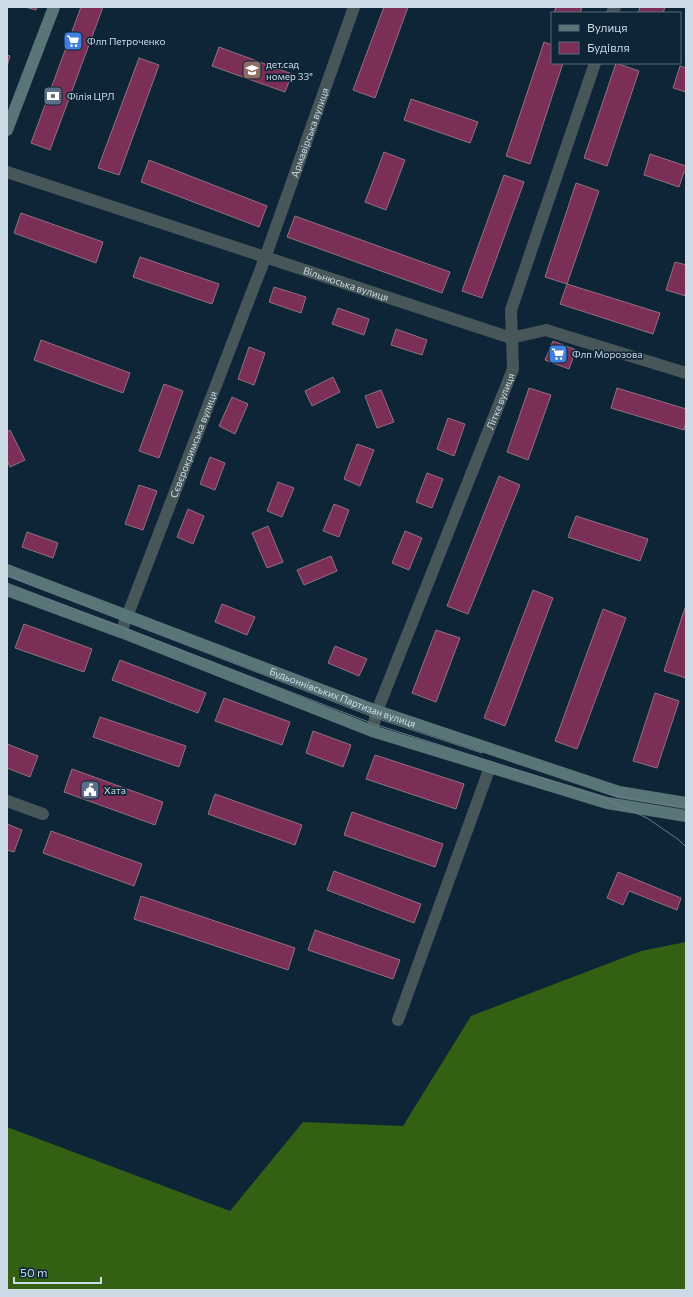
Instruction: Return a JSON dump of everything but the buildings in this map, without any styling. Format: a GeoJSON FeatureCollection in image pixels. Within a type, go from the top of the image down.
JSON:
{"type":"FeatureCollection","features":[{"type":"Feature","properties":{"kind":"main road"},"geometry":{"type":"LineString","coordinates":[[7,130],[54,7]]}},
{"type":"Feature","properties":{"kind":"main road","name":"Будьоннівських Партизан вулиця"},"geometry":{"type":"LineString","coordinates":[[7,570],[377,711],[619,792],[686,803]]}},
{"type":"Feature","properties":{"kind":"main road","name":"Будьоннівських Партизан вулиця"},"geometry":{"type":"LineString","coordinates":[[7,590],[121,632],[372,731],[607,803],[685,813]]}},
{"type":"Feature","properties":{"kind":"street","name":"Армавірська вулиця"},"geometry":{"type":"LineString","coordinates":[[265,258],[354,7]]}},
{"type":"Feature","properties":{"kind":"street","name":"Літке вулиця"},"geometry":{"type":"LineString","coordinates":[[372,731],[377,711],[513,369],[511,310],[595,64]]}},
{"type":"Feature","properties":{"kind":"street","name":"Вільнюська вулиця"},"geometry":{"type":"LineString","coordinates":[[7,172],[511,338]]}},
{"type":"Feature","properties":{"kind":"street","name":"Сєвєрокримська вулиця"},"geometry":{"type":"LineString","coordinates":[[121,632],[265,258]]}},
{"type":"Feature","properties":{"kind":"street"},"geometry":{"type":"LineString","coordinates":[[511,338],[546,330],[686,373]]}},
{"type":"Feature","properties":{"kind":"street"},"geometry":{"type":"LineString","coordinates":[[398,1020],[490,767]]}},
{"type":"Feature","properties":{"kind":"street"},"geometry":{"type":"LineString","coordinates":[[7,801],[42,814]]}},
{"type":"Feature","properties":{"kind":"green space"},"geometry":{"type":"Polygon","coordinates":[[[686,942],[686,1290],[7,1290],[7,1127],[230,1211],[303,1122],[403,1126],[471,1016],[641,951],[686,942]]]}},
{"type":"Feature","properties":{"kind":"tram line"},"geometry":{"type":"LineString","coordinates":[[7,576],[376,718],[482,753]]}},
{"type":"Feature","properties":{"kind":"tram line"},"geometry":{"type":"LineString","coordinates":[[7,583],[374,724],[599,796],[647,818],[679,840],[686,847]]}},
{"type":"Feature","properties":{"kind":"tram line"},"geometry":{"type":"LineString","coordinates":[[602,792],[626,798],[686,808]]}},
{"type":"Feature","properties":{"kind":"place","name":"Флп Петроченко"},"geometry":{"type":"Point","coordinates":[73,41]}},
{"type":"Feature","properties":{"kind":"place","name":"дет.сад номер 33\""},"geometry":{"type":"Point","coordinates":[252,70]}},
{"type":"Feature","properties":{"kind":"place","name":"Філія ЦРЛ"},"geometry":{"type":"Point","coordinates":[53,96]}},
{"type":"Feature","properties":{"kind":"place","name":"Флп Морозова"},"geometry":{"type":"Point","coordinates":[558,354]}},
{"type":"Feature","properties":{"kind":"place","name":"Хата"},"geometry":{"type":"Point","coordinates":[90,790]}}]}
